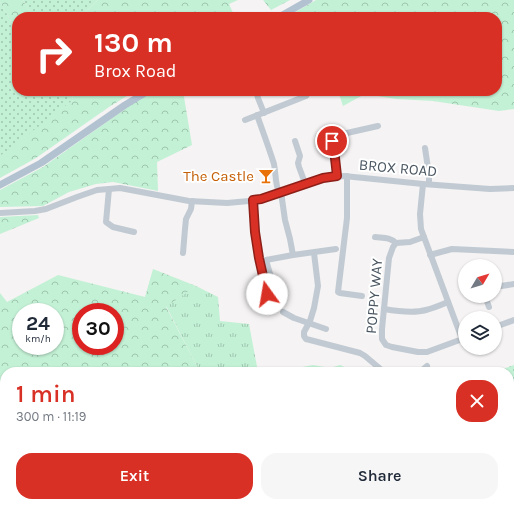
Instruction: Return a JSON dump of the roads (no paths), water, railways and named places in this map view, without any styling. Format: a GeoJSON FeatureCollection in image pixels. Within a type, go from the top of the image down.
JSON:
{"type":"FeatureCollection","features":[{"type":"Feature","properties":{"kind":"main road"},"geometry":{"type":"LineString","coordinates":[[288,12],[309,0]]}},
{"type":"Feature","properties":{"kind":"main road"},"geometry":{"type":"LineString","coordinates":[[0,185],[41,163],[140,96]]}},
{"type":"Feature","properties":{"kind":"street"},"geometry":{"type":"LineString","coordinates":[[258,96],[264,113]]}},
{"type":"Feature","properties":{"kind":"street"},"geometry":{"type":"LineString","coordinates":[[245,120],[306,96]]}},
{"type":"Feature","properties":{"kind":"street"},"geometry":{"type":"LineString","coordinates":[[257,116],[276,174],[276,185],[280,192],[293,255]]}},
{"type":"Feature","properties":{"kind":"street"},"geometry":{"type":"LineString","coordinates":[[337,176],[332,139],[338,134],[378,126]]}},
{"type":"Feature","properties":{"kind":"street"},"geometry":{"type":"LineString","coordinates":[[295,141],[300,156],[298,167],[305,184]]}},
{"type":"Feature","properties":{"kind":"street"},"geometry":{"type":"LineString","coordinates":[[424,149],[429,175],[420,219],[421,229],[458,326]]}},
{"type":"Feature","properties":{"kind":"street","name":"BROX ROAD"},"geometry":{"type":"LineString","coordinates":[[0,213],[35,212],[84,194],[109,188],[120,188],[163,197],[192,201],[227,203],[261,199],[323,178],[337,176],[490,189],[514,188]]}},
{"type":"Feature","properties":{"kind":"street"},"geometry":{"type":"LineString","coordinates":[[347,176],[347,218],[338,292],[362,296]]}},
{"type":"Feature","properties":{"kind":"street"},"geometry":{"type":"LineString","coordinates":[[109,188],[106,222],[113,227],[135,231]]}},
{"type":"Feature","properties":{"kind":"street"},"geometry":{"type":"LineString","coordinates":[[253,200],[255,232],[267,294]]}},
{"type":"Feature","properties":{"kind":"street"},"geometry":{"type":"LineString","coordinates":[[182,253],[185,224],[191,209],[192,201]]}},
{"type":"Feature","properties":{"kind":"street","name":"POPPY WAY"},"geometry":{"type":"LineString","coordinates":[[375,237],[389,238],[396,243],[410,242],[424,237]]}},
{"type":"Feature","properties":{"kind":"street","name":"POPPY WAY"},"geometry":{"type":"LineString","coordinates":[[396,243],[389,258],[382,334],[383,342],[392,347],[418,352],[427,352],[458,340]]}},
{"type":"Feature","properties":{"kind":"street"},"geometry":{"type":"LineString","coordinates":[[274,291],[266,260],[336,249]]}},
{"type":"Feature","properties":{"kind":"street"},"geometry":{"type":"LineString","coordinates":[[430,255],[452,249],[514,252]]}},
{"type":"Feature","properties":{"kind":"street"},"geometry":{"type":"LineString","coordinates":[[314,253],[318,286],[314,308],[304,332],[304,336],[306,339],[360,353],[378,367]]}},
{"type":"Feature","properties":{"kind":"street"},"geometry":{"type":"LineString","coordinates":[[502,286],[514,284]]}},
{"type":"Feature","properties":{"kind":"street"},"geometry":{"type":"LineString","coordinates":[[384,309],[403,311],[425,310],[448,302]]}},
{"type":"Feature","properties":{"kind":"street"},"geometry":{"type":"LineString","coordinates":[[488,303],[489,307]]}},
{"type":"Feature","properties":{"kind":"street"},"geometry":{"type":"LineString","coordinates":[[283,312],[294,318],[326,329]]}},
{"type":"Feature","properties":{"kind":"street"},"geometry":{"type":"LineString","coordinates":[[502,324],[514,320]]}},
{"type":"Feature","properties":{"kind":"place","name":"The Castle"},"geometry":{"type":"Point","coordinates":[266,176]}}]}
